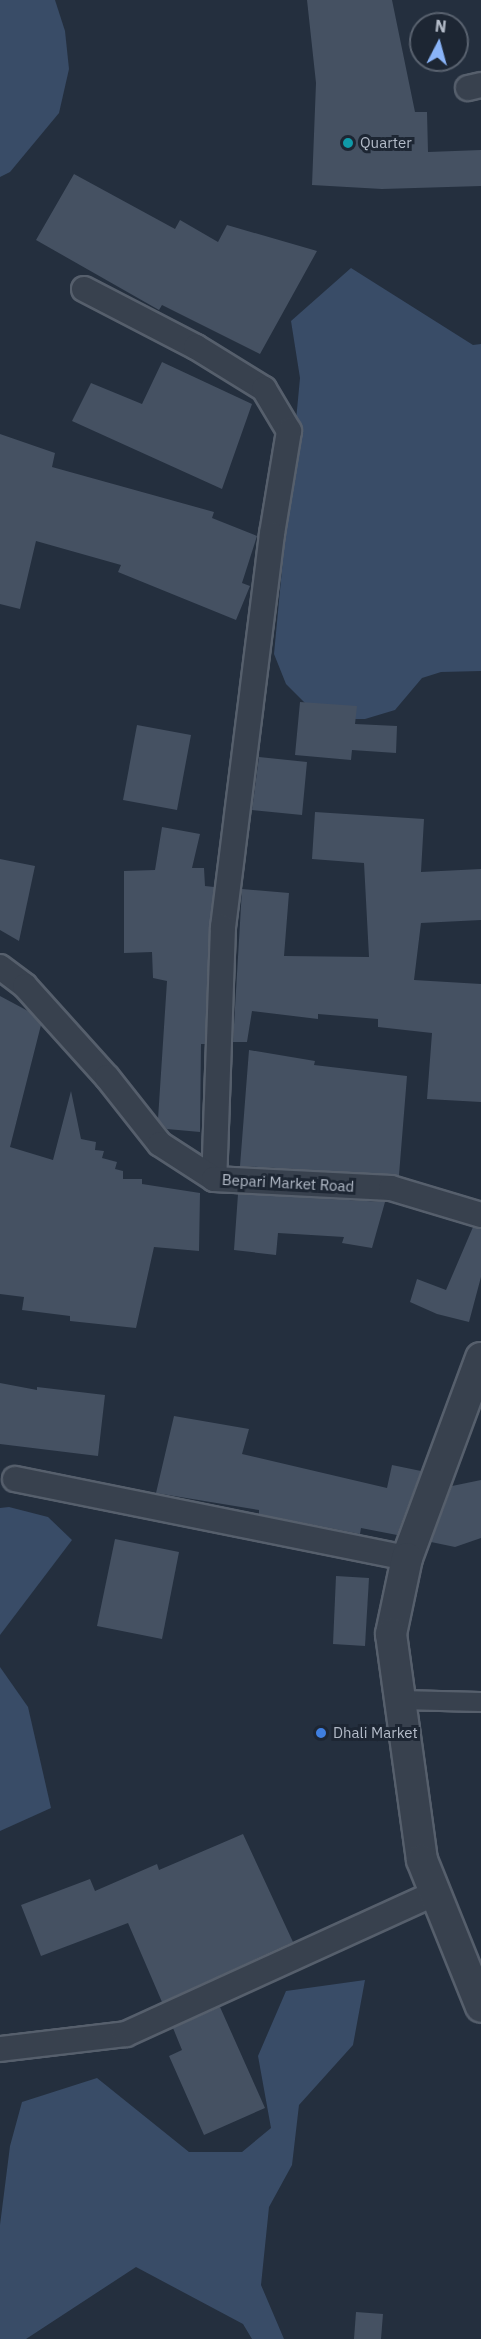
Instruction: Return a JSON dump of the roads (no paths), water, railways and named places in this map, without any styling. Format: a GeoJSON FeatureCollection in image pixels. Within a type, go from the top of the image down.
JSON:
{"type":"FeatureCollection","features":[{"type":"Feature","properties":{"kind":"street"},"geometry":{"type":"LineString","coordinates":[[84,289],[196,347],[264,389],[289,431],[272,534],[223,927],[214,1179]]}},
{"type":"Feature","properties":{"kind":"street","name":"Bepari Market Road"},"geometry":{"type":"LineString","coordinates":[[0,967],[25,986],[99,1068],[160,1144],[214,1179],[391,1188],[481,1215]]}},
{"type":"Feature","properties":{"kind":"street"},"geometry":{"type":"LineString","coordinates":[[481,1358],[407,1558],[391,1634],[422,1860],[481,2007]]}},
{"type":"Feature","properties":{"kind":"street"},"geometry":{"type":"LineString","coordinates":[[15,1479],[407,1558]]}},
{"type":"Feature","properties":{"kind":"street"},"geometry":{"type":"LineString","coordinates":[[400,1700],[481,1702]]}},
{"type":"Feature","properties":{"kind":"street"},"geometry":{"type":"LineString","coordinates":[[0,2049],[126,2034],[435,1893]]}},
{"type":"Feature","properties":{"kind":"water"},"geometry":{"type":"Polygon","coordinates":[[[0,0],[55,0],[65,31],[69,69],[59,113],[10,172],[0,177],[0,0]]]}},
{"type":"Feature","properties":{"kind":"water"},"geometry":{"type":"Polygon","coordinates":[[[351,268],[473,345],[481,344],[481,671],[441,672],[422,678],[395,710],[365,719],[335,719],[306,704],[286,684],[274,654],[300,378],[291,321],[351,268]]]}},
{"type":"Feature","properties":{"kind":"water"},"geometry":{"type":"Polygon","coordinates":[[[9,1507],[48,1517],[72,1540],[0,1635],[0,1508],[9,1507]]]}},
{"type":"Feature","properties":{"kind":"water"},"geometry":{"type":"Polygon","coordinates":[[[0,1667],[28,1707],[51,1808],[0,1831],[0,1667]]]}},
{"type":"Feature","properties":{"kind":"water"},"geometry":{"type":"Polygon","coordinates":[[[365,1980],[353,2045],[299,2105],[292,2165],[269,2207],[261,2285],[284,2339],[252,2339],[243,2324],[136,2267],[26,2339],[0,2339],[0,2225],[10,2146],[22,2102],[97,2078],[189,2152],[242,2152],[271,2128],[258,2056],[286,1991],[365,1980]]]}},
{"type":"Feature","properties":{"kind":"place","name":"Quarter"},"geometry":{"type":"Point","coordinates":[348,143]}},
{"type":"Feature","properties":{"kind":"place","name":"Dhali Market"},"geometry":{"type":"Point","coordinates":[321,1733]}}]}
